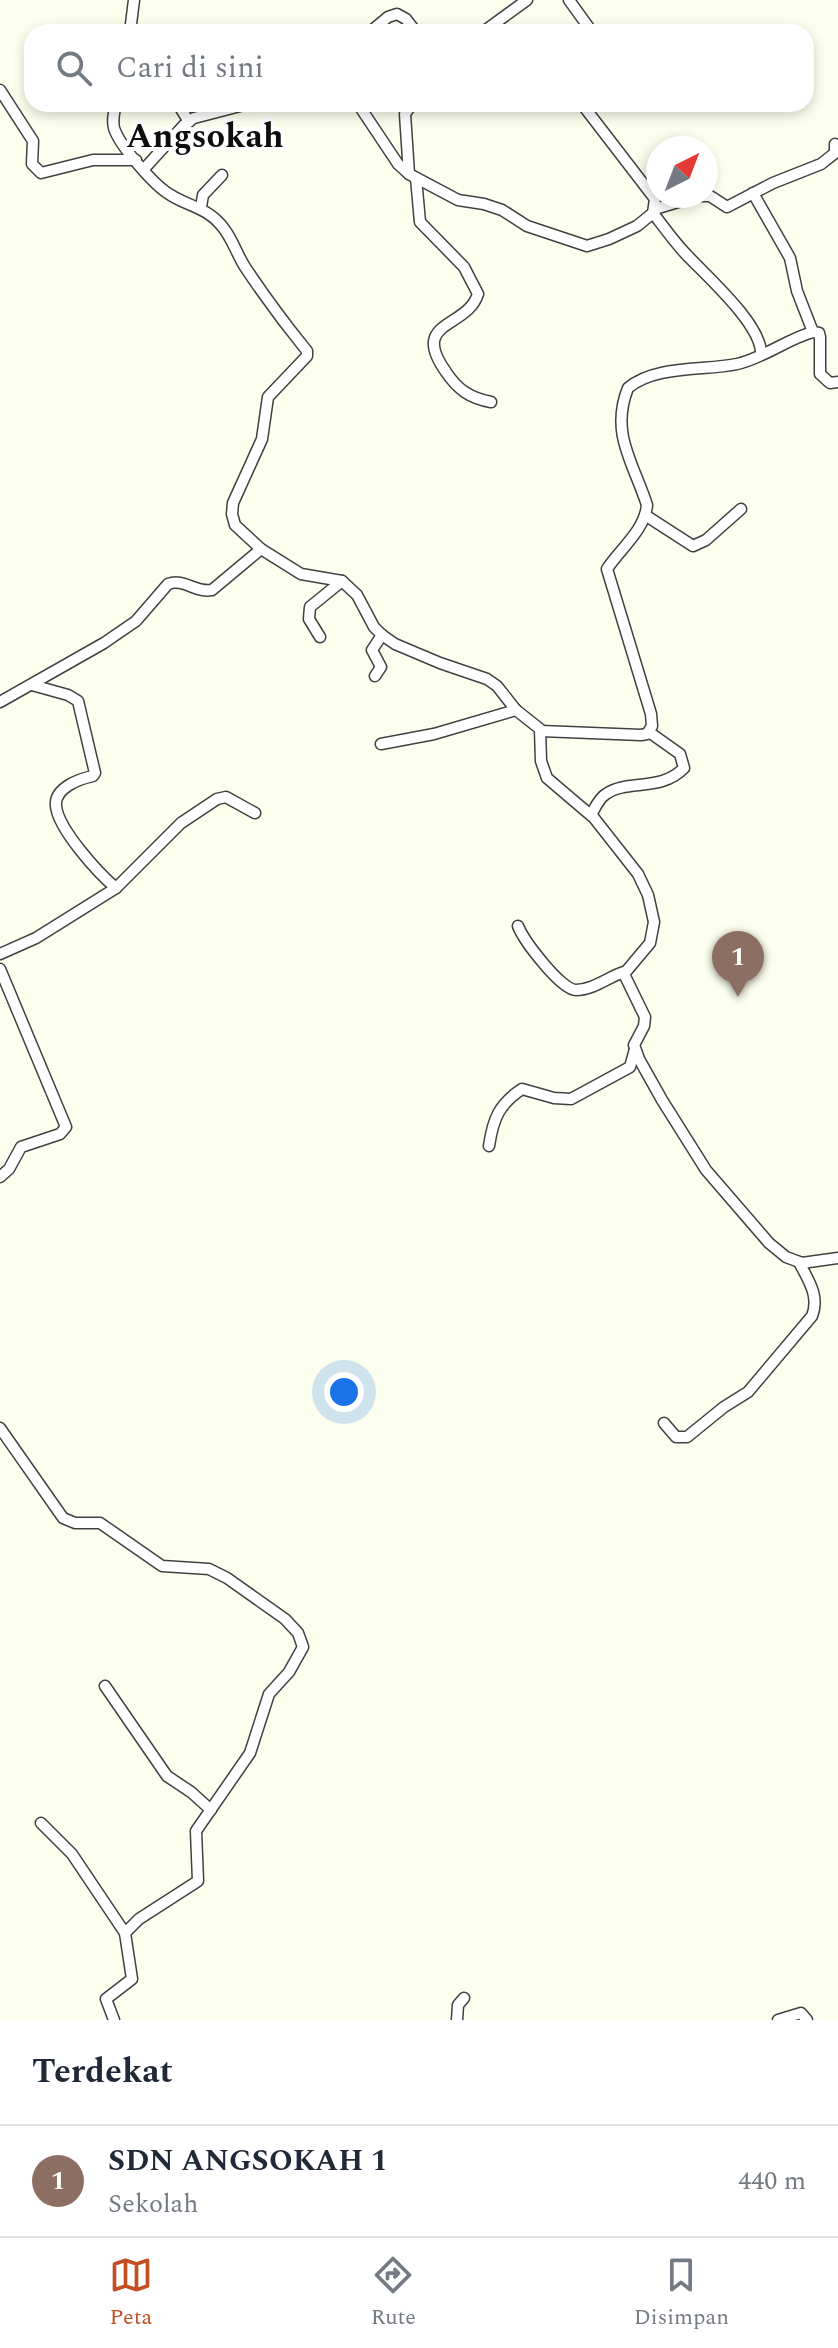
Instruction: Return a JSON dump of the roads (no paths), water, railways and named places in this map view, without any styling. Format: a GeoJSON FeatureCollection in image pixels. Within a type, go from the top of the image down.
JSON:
{"type":"FeatureCollection","features":[{"type":"Feature","properties":{"kind":"street"},"geometry":{"type":"LineString","coordinates":[[131,24],[134,0]]}},
{"type":"Feature","properties":{"kind":"street"},"geometry":{"type":"LineString","coordinates":[[494,24],[527,0]]}},
{"type":"Feature","properties":{"kind":"street"},"geometry":{"type":"LineString","coordinates":[[569,0],[586,24]]}},
{"type":"Feature","properties":{"kind":"street"},"geometry":{"type":"LineString","coordinates":[[380,24],[397,14],[410,24]]}},
{"type":"Feature","properties":{"kind":"street"},"geometry":{"type":"LineString","coordinates":[[0,90],[33,141],[32,164],[41,173],[93,160],[136,160]]}},
{"type":"Feature","properties":{"kind":"street"},"geometry":{"type":"LineString","coordinates":[[115,112],[113,125],[117,136],[136,160],[168,194],[201,207],[228,233],[244,266],[275,312],[307,351],[307,356],[268,397],[262,439],[233,503],[235,525],[261,549],[307,577],[342,581],[357,595],[374,627],[382,635],[428,658],[487,679],[541,731],[627,735],[649,732],[680,754],[684,768],[668,779],[609,792],[591,815]]}},
{"type":"Feature","properties":{"kind":"street"},"geometry":{"type":"LineString","coordinates":[[183,112],[189,122]]}},
{"type":"Feature","properties":{"kind":"street"},"geometry":{"type":"LineString","coordinates":[[144,169],[189,122],[212,112]]}},
{"type":"Feature","properties":{"kind":"street"},"geometry":{"type":"LineString","coordinates":[[363,112],[385,148],[412,176],[458,200],[502,210],[527,226],[587,246],[637,226],[654,211],[663,208]]}},
{"type":"Feature","properties":{"kind":"street"},"geometry":{"type":"LineString","coordinates":[[406,112],[420,222],[464,267],[478,294],[469,308],[441,328],[433,340],[434,351],[447,374],[465,395],[491,402]]}},
{"type":"Feature","properties":{"kind":"street"},"geometry":{"type":"LineString","coordinates":[[588,112],[655,199],[654,211],[683,251],[724,293],[757,336],[761,354]]}},
{"type":"Feature","properties":{"kind":"street"},"geometry":{"type":"LineString","coordinates":[[117,136],[131,145]]}},
{"type":"Feature","properties":{"kind":"street"},"geometry":{"type":"LineString","coordinates":[[718,201],[727,207],[821,164],[835,153],[835,144]]}},
{"type":"Feature","properties":{"kind":"street"},"geometry":{"type":"LineString","coordinates":[[201,207],[203,195],[222,175]]}},
{"type":"Feature","properties":{"kind":"street"},"geometry":{"type":"LineString","coordinates":[[753,193],[790,258],[797,291],[813,332]]}},
{"type":"Feature","properties":{"kind":"street"},"geometry":{"type":"LineString","coordinates":[[649,732],[651,714],[607,569],[645,515],[647,505],[620,427],[620,411],[628,388],[679,370],[732,365],[813,332],[819,333],[821,341],[820,374],[830,383],[838,382]]}},
{"type":"Feature","properties":{"kind":"street"},"geometry":{"type":"LineString","coordinates":[[645,515],[693,546],[706,540],[741,509]]}},
{"type":"Feature","properties":{"kind":"street"},"geometry":{"type":"LineString","coordinates":[[0,702],[104,643],[136,621],[168,584],[174,581],[198,590],[212,590],[261,549]]}},
{"type":"Feature","properties":{"kind":"street"},"geometry":{"type":"LineString","coordinates":[[320,637],[309,619],[310,607],[342,581]]}},
{"type":"Feature","properties":{"kind":"street"},"geometry":{"type":"LineString","coordinates":[[375,676],[381,667],[372,650],[382,635]]}},
{"type":"Feature","properties":{"kind":"street"},"geometry":{"type":"LineString","coordinates":[[32,685],[78,701],[95,773],[69,784],[55,805],[64,826],[86,857],[100,875],[116,888]]}},
{"type":"Feature","properties":{"kind":"street"},"geometry":{"type":"LineString","coordinates":[[381,744],[434,734],[516,710]]}},
{"type":"Feature","properties":{"kind":"street"},"geometry":{"type":"LineString","coordinates":[[518,926],[522,937],[561,984],[570,990],[586,989],[624,972],[648,947],[654,919],[638,874],[591,815],[547,778],[541,761],[541,731]]}},
{"type":"Feature","properties":{"kind":"street"},"geometry":{"type":"LineString","coordinates":[[0,954],[36,938],[116,888],[181,823],[220,797],[255,813]]}},
{"type":"Feature","properties":{"kind":"street"},"geometry":{"type":"LineString","coordinates":[[0,969],[66,1127],[60,1134],[21,1147],[9,1169],[0,1177]]}},
{"type":"Feature","properties":{"kind":"street"},"geometry":{"type":"LineString","coordinates":[[624,972],[645,1017],[644,1026],[634,1042],[635,1049],[668,1110],[706,1170],[769,1243],[786,1257],[799,1262],[838,1258]]}},
{"type":"Feature","properties":{"kind":"street"},"geometry":{"type":"LineString","coordinates":[[489,1146],[495,1115],[522,1089],[554,1098],[571,1099],[630,1067],[635,1049]]}},
{"type":"Feature","properties":{"kind":"street"},"geometry":{"type":"LineString","coordinates":[[664,1423],[676,1437],[687,1437],[748,1392],[764,1376],[815,1309],[814,1293],[799,1262]]}},
{"type":"Feature","properties":{"kind":"street"},"geometry":{"type":"LineString","coordinates":[[0,1428],[63,1518],[75,1523],[100,1523],[166,1567],[213,1571],[253,1594],[298,1633],[302,1651],[289,1672],[269,1694],[250,1753],[196,1831],[198,1881],[139,1919],[125,1933]]}},
{"type":"Feature","properties":{"kind":"street"},"geometry":{"type":"LineString","coordinates":[[105,1686],[167,1776],[211,1810]]}},
{"type":"Feature","properties":{"kind":"street"},"geometry":{"type":"LineString","coordinates":[[41,1823],[72,1854],[125,1933],[132,1979],[106,1999],[114,2020]]}},
{"type":"Feature","properties":{"kind":"street"},"geometry":{"type":"LineString","coordinates":[[457,2020],[458,2005],[464,1998]]}},
{"type":"Feature","properties":{"kind":"street"},"geometry":{"type":"LineString","coordinates":[[778,2020],[796,2013],[801,2013],[807,2020]]}},
{"type":"Feature","properties":{"kind":"place","name":"SDN ANGSOKAH 1"},"geometry":{"type":"Point","coordinates":[738,997]}},
{"type":"Feature","properties":{"kind":"district","name":"Angsokah"},"geometry":{"type":"Point","coordinates":[205,135]}}]}
